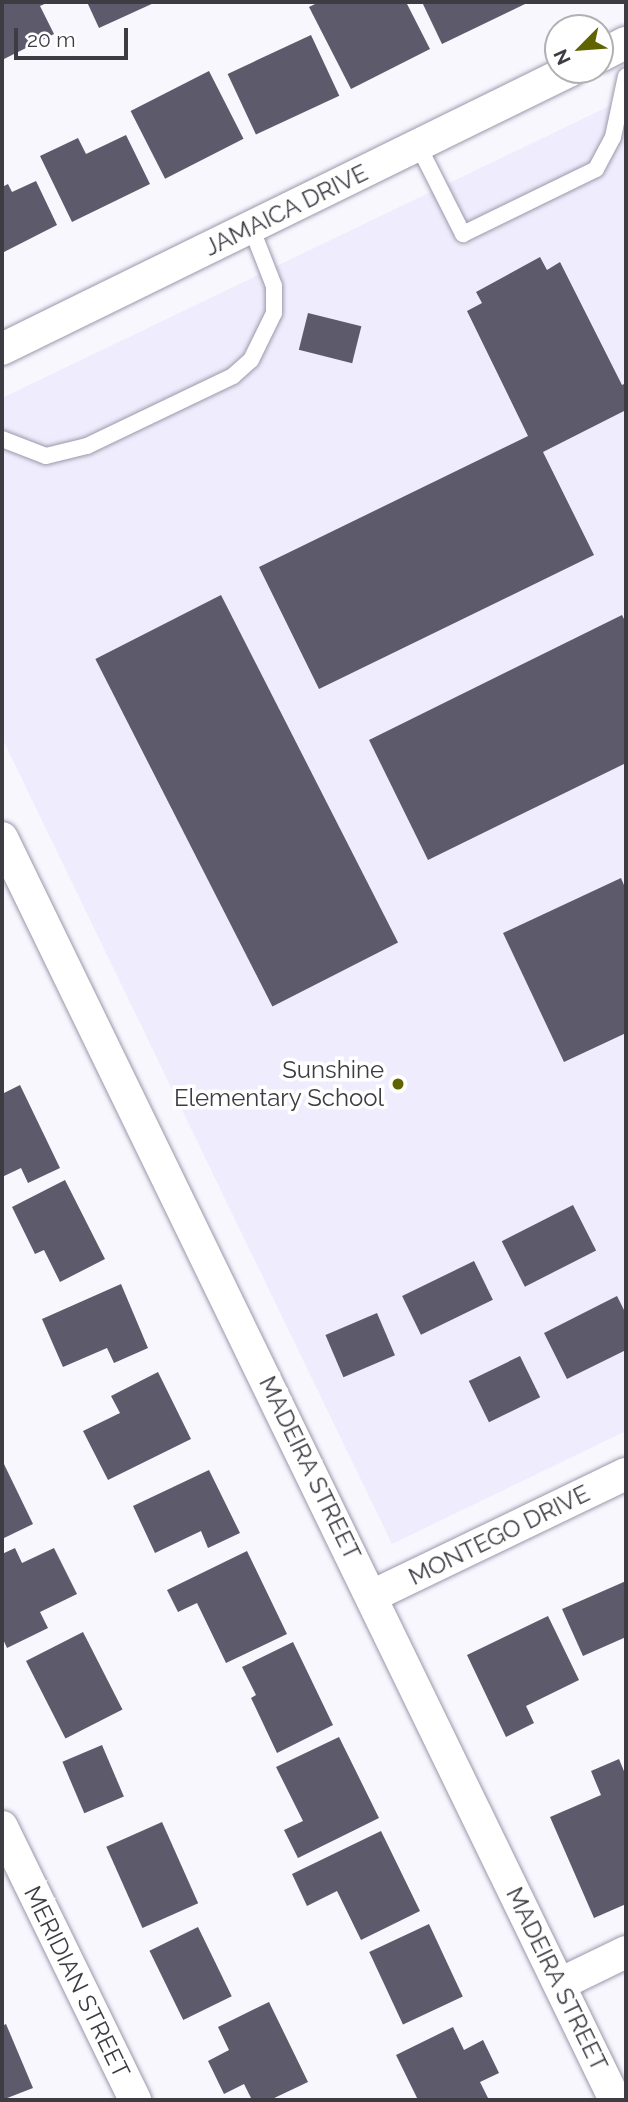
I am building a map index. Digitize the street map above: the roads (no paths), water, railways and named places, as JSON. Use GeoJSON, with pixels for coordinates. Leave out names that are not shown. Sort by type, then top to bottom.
{"type":"FeatureCollection","features":[{"type":"Feature","properties":{"kind":"street","name":"JAMAICA DRIVE"},"geometry":{"type":"LineString","coordinates":[[2,349],[544,83]]}},
{"type":"Feature","properties":{"kind":"street","name":"MADEIRA STREET"},"geometry":{"type":"LineString","coordinates":[[2,838],[615,2100]]}},
{"type":"Feature","properties":{"kind":"street","name":"MONTEGO DRIVE"},"geometry":{"type":"LineString","coordinates":[[372,1596],[626,1474]]}},
{"type":"Feature","properties":{"kind":"street","name":"MERIDIAN STREET"},"geometry":{"type":"LineString","coordinates":[[2,1827],[135,2100]]}},
{"type":"Feature","properties":{"kind":"street"},"geometry":{"type":"LineString","coordinates":[[560,1984],[626,1952]]}},
{"type":"Feature","properties":{"kind":"lane"},"geometry":{"type":"LineString","coordinates":[[418,145],[463,234],[596,169],[613,137],[626,76]]}},
{"type":"Feature","properties":{"kind":"lane"},"geometry":{"type":"LineString","coordinates":[[2,439],[46,456],[87,446],[233,376],[251,360],[274,313],[274,286],[251,227]]}},
{"type":"Feature","properties":{"kind":"place","name":"Sunshine Elementary School"},"geometry":{"type":"Point","coordinates":[398,1084]}}]}
